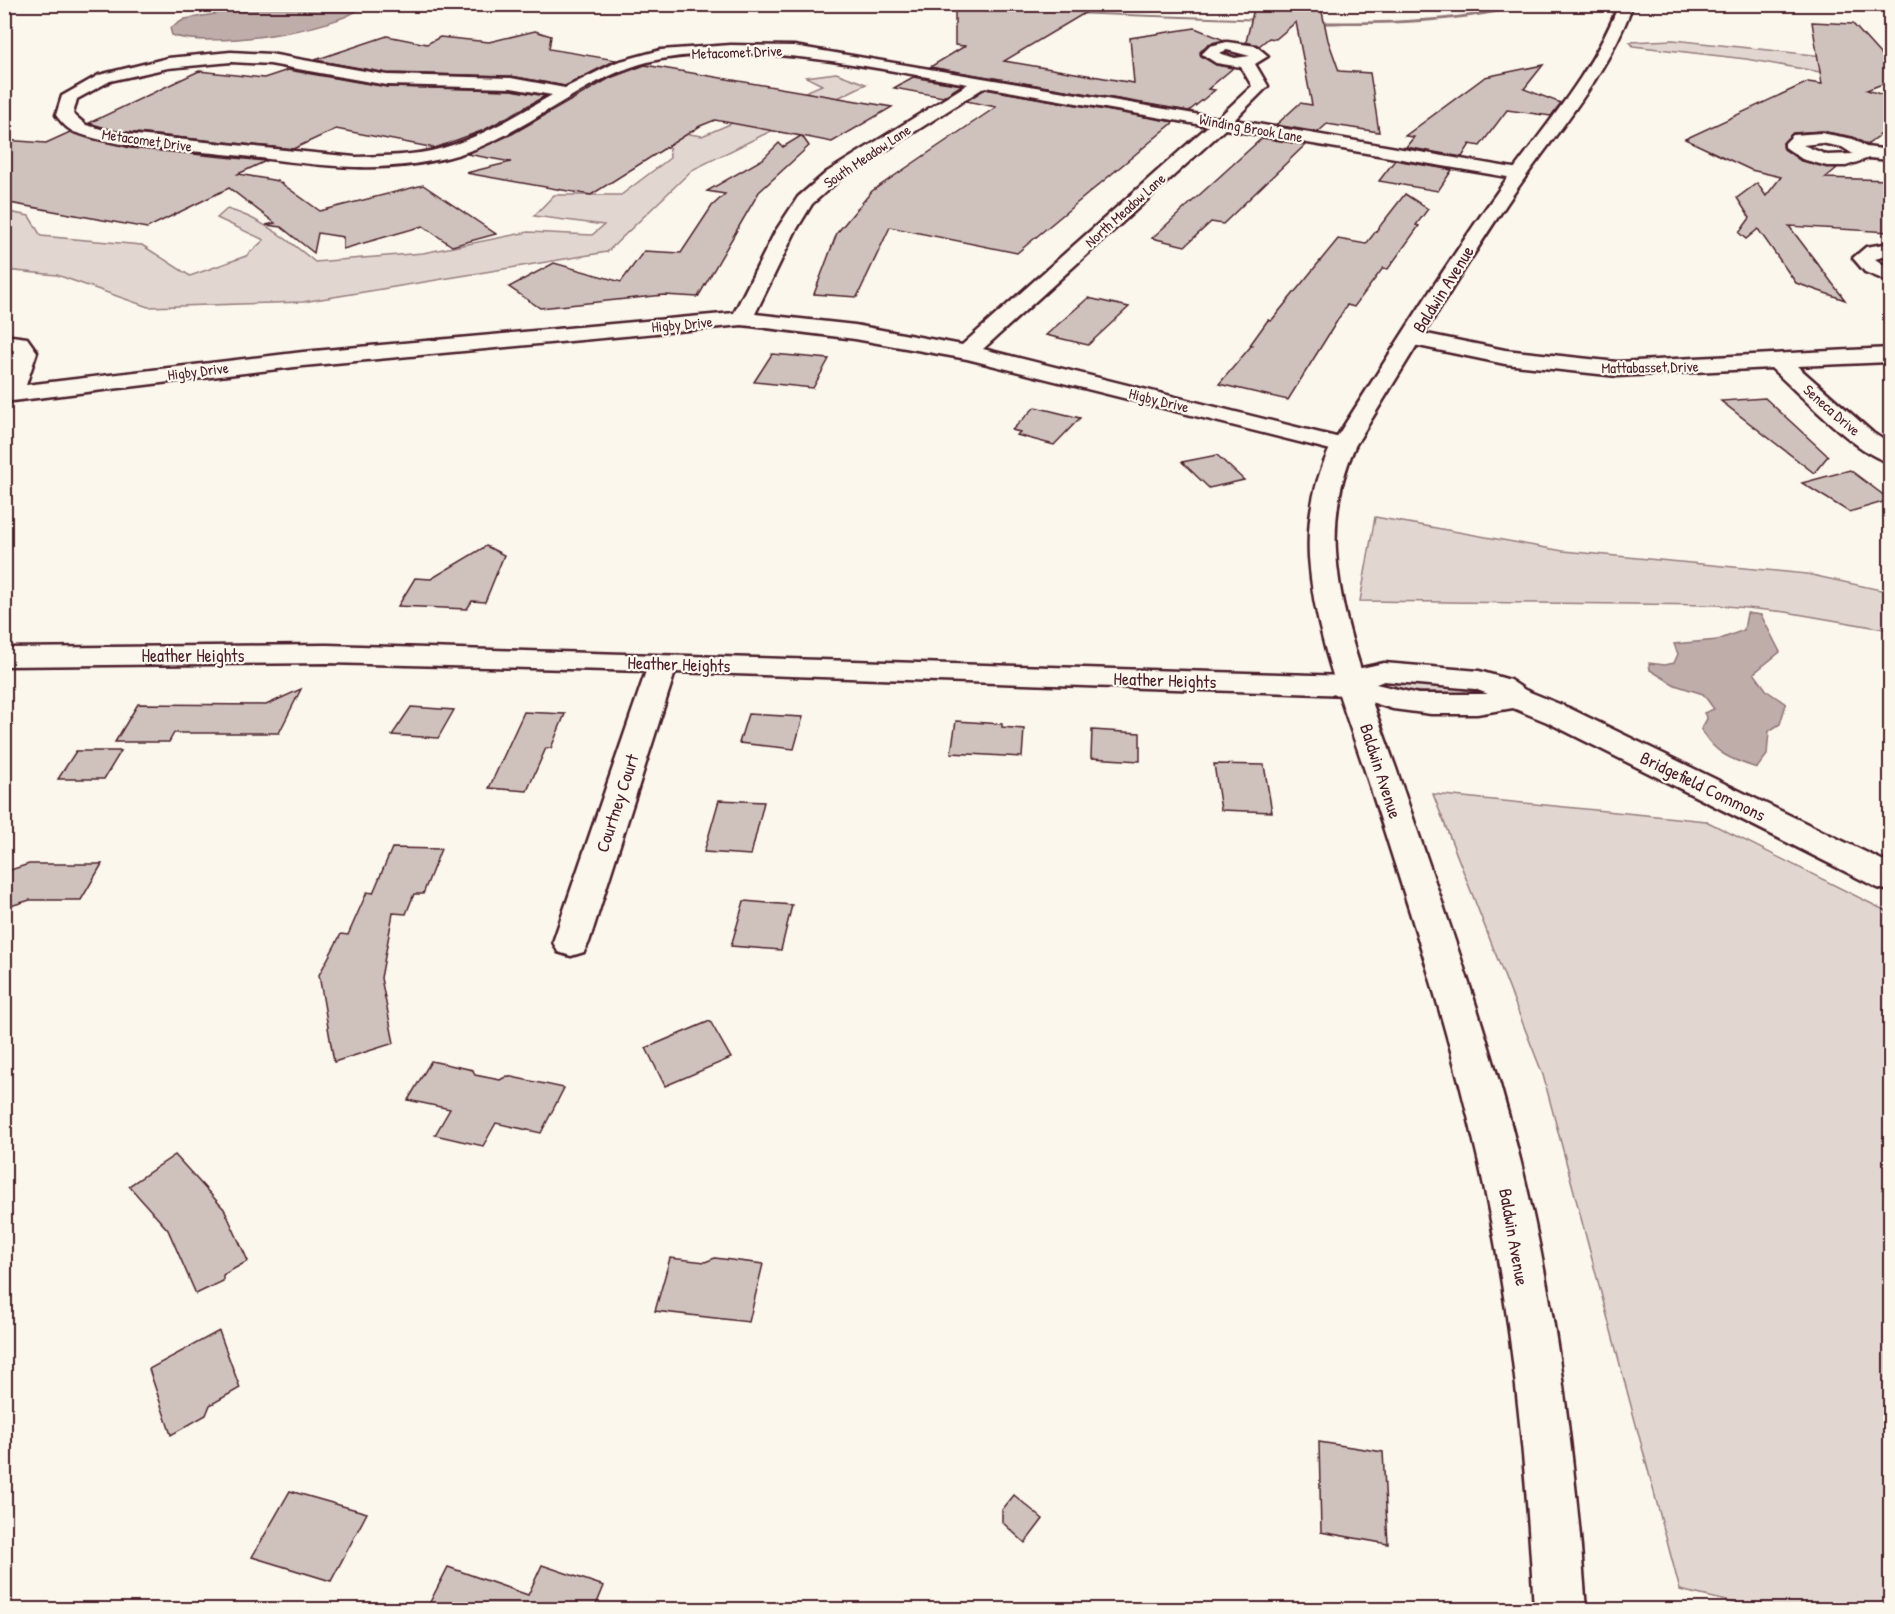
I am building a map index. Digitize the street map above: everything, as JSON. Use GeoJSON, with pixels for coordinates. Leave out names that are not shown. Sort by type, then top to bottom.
{"type":"FeatureCollection","features":[{"type":"Feature","properties":{"kind":"street","name":"Baldwin Avenue"},"geometry":{"type":"LineString","coordinates":[[1560,1610],[1552,1492],[1538,1373],[1501,1166],[1470,1052],[1353,686],[1332,606],[1323,547],[1326,496],[1332,470],[1342,446],[1467,248],[1584,84],[1619,24],[1626,4]]}},
{"type":"Feature","properties":{"kind":"street","name":"Metacomet Drive"},"geometry":{"type":"LineString","coordinates":[[568,93],[511,83],[387,80],[270,59],[231,57],[174,61],[105,78],[70,96],[64,115],[80,129],[116,138],[355,162],[393,161],[462,147],[497,132],[623,65],[705,51],[750,48],[794,50],[983,82]]}},
{"type":"Feature","properties":{"kind":"street","name":"North Meadow Lane"},"geometry":{"type":"LineString","coordinates":[[967,352],[1223,123],[1260,86],[1246,62]]}},
{"type":"Feature","properties":{"kind":"street","name":"Winding Brook Lane"},"geometry":{"type":"LineString","coordinates":[[983,82],[1519,174]]}},
{"type":"Feature","properties":{"kind":"street","name":"South Meadow Lane"},"geometry":{"type":"LineString","coordinates":[[742,319],[785,232],[805,201],[832,176],[983,82]]}},
{"type":"Feature","properties":{"kind":"street"},"geometry":{"type":"LineString","coordinates":[[1862,152],[1890,155]]}},
{"type":"Feature","properties":{"kind":"street"},"geometry":{"type":"LineString","coordinates":[[1890,249],[1873,251],[1863,258],[1872,268],[1890,276]]}},
{"type":"Feature","properties":{"kind":"street","name":"Higby Drive"},"geometry":{"type":"LineString","coordinates":[[4,342],[19,343],[26,352],[8,395],[303,359],[742,319],[855,332],[967,352],[1342,446]]}},
{"type":"Feature","properties":{"kind":"street","name":"Mattabasset Drive"},"geometry":{"type":"LineString","coordinates":[[1412,338],[1505,357],[1617,369],[1664,369],[1890,355]]}},
{"type":"Feature","properties":{"kind":"street","name":"Seneca Drive"},"geometry":{"type":"LineString","coordinates":[[1777,361],[1864,438],[1890,455]]}},
{"type":"Feature","properties":{"kind":"street","name":"Heather Heights"},"geometry":{"type":"LineString","coordinates":[[4,657],[327,654],[1353,686]]}},
{"type":"Feature","properties":{"kind":"street","name":"Courtney Court"},"geometry":{"type":"LineString","coordinates":[[571,942],[663,664]]}},
{"type":"Feature","properties":{"kind":"street","name":"Bridgefield Commons"},"geometry":{"type":"LineString","coordinates":[[1353,686],[1377,696],[1407,702],[1489,704],[1514,697],[1558,715],[1890,879]]}},
{"type":"Feature","properties":{"kind":"shaded area"},"geometry":{"type":"Polygon","coordinates":[[[208,4],[365,5],[328,23],[272,35],[213,40],[189,39],[172,35],[170,28],[185,19],[215,14],[209,9],[208,4]]]}},
{"type":"Feature","properties":{"kind":"shaded area"},"geometry":{"type":"Polygon","coordinates":[[[1673,40],[1890,63],[1890,77],[1849,77],[1746,59],[1633,46],[1630,42],[1673,40]]]}},
{"type":"Feature","properties":{"kind":"shaded area"},"geometry":{"type":"Polygon","coordinates":[[[836,73],[866,84],[692,170],[607,252],[303,302],[148,307],[57,275],[5,270],[4,211],[29,216],[41,236],[142,245],[190,276],[246,256],[264,240],[217,218],[227,209],[263,224],[315,262],[423,253],[528,232],[592,235],[604,225],[534,216],[554,195],[621,195],[670,158],[669,140],[560,114],[702,136],[822,85],[806,77],[836,73]]]}},
{"type":"Feature","properties":{"kind":"shaded area"},"geometry":{"type":"Polygon","coordinates":[[[1375,517],[1563,551],[1807,574],[1890,592],[1890,630],[1786,612],[1717,605],[1360,601],[1375,517]]]}},
{"type":"Feature","properties":{"kind":"shaded area"},"geometry":{"type":"Polygon","coordinates":[[[1747,613],[1761,615],[1780,652],[1754,673],[1767,691],[1786,704],[1780,724],[1769,731],[1767,755],[1757,768],[1739,762],[1717,750],[1711,744],[1701,729],[1707,719],[1704,713],[1714,709],[1703,694],[1675,685],[1650,670],[1649,663],[1665,665],[1674,663],[1678,654],[1674,644],[1718,640],[1744,630],[1747,613]]]}},
{"type":"Feature","properties":{"kind":"shaded area"},"geometry":{"type":"Polygon","coordinates":[[[1400,682],[1445,685],[1482,694],[1403,691],[1394,686],[1400,682]]]}},
{"type":"Feature","properties":{"kind":"shaded area"},"geometry":{"type":"Polygon","coordinates":[[[1433,794],[1706,821],[1890,913],[1890,1609],[1761,1609],[1680,1590],[1543,1075],[1433,794]]]}},
{"type":"Feature","properties":{"kind":"building"},"geometry":{"type":"Polygon","coordinates":[[[955,4],[1100,4],[1004,61],[1134,83],[1130,38],[1195,28],[1224,40],[1208,44],[1200,52],[1201,56],[1216,65],[1233,68],[1208,89],[1215,90],[1189,111],[930,67],[965,46],[955,45],[955,4]]]}},
{"type":"Feature","properties":{"kind":"building"},"geometry":{"type":"Polygon","coordinates":[[[1255,4],[1321,7],[1328,40],[1339,71],[1370,73],[1379,132],[1327,124],[1318,132],[1276,125],[1300,103],[1312,105],[1296,22],[1276,39],[1269,38],[1259,46],[1246,42],[1255,4]]]}},
{"type":"Feature","properties":{"kind":"building"},"geometry":{"type":"Polygon","coordinates":[[[1812,22],[1853,24],[1890,65],[1890,81],[1867,90],[1890,97],[1890,127],[1867,145],[1853,137],[1821,131],[1793,133],[1783,143],[1784,149],[1801,161],[1837,168],[1825,178],[1890,180],[1890,232],[1789,226],[1845,300],[1796,283],[1758,229],[1746,239],[1739,233],[1750,218],[1737,198],[1757,183],[1766,196],[1781,177],[1751,170],[1685,139],[1808,82],[1822,84],[1812,22]]]}},
{"type":"Feature","properties":{"kind":"building"},"geometry":{"type":"Polygon","coordinates":[[[535,31],[551,36],[549,49],[616,60],[565,86],[511,76],[387,73],[315,60],[387,36],[427,44],[440,37],[489,42],[535,31]]]}},
{"type":"Feature","properties":{"kind":"building"},"geometry":{"type":"Polygon","coordinates":[[[645,65],[892,107],[832,142],[802,136],[809,146],[759,192],[698,297],[664,295],[540,308],[509,287],[554,263],[621,282],[644,251],[681,253],[712,206],[725,194],[707,191],[763,159],[779,143],[783,147],[801,136],[715,120],[700,126],[591,195],[466,173],[511,162],[467,154],[512,134],[610,78],[645,65]]]}},
{"type":"Feature","properties":{"kind":"building"},"geometry":{"type":"Polygon","coordinates":[[[1543,65],[1524,89],[1561,103],[1551,116],[1507,110],[1480,146],[1470,144],[1462,157],[1406,147],[1414,137],[1405,136],[1485,77],[1543,65]]]}},
{"type":"Feature","properties":{"kind":"building"},"geometry":{"type":"Polygon","coordinates":[[[288,70],[387,87],[511,90],[545,96],[484,130],[435,148],[336,129],[293,149],[116,131],[89,123],[199,71],[264,78],[288,70]]]}},
{"type":"Feature","properties":{"kind":"building"},"geometry":{"type":"Polygon","coordinates":[[[913,77],[962,85],[943,97],[894,88],[913,77]]]}},
{"type":"Feature","properties":{"kind":"building"},"geometry":{"type":"Polygon","coordinates":[[[985,89],[1174,122],[1017,253],[890,227],[857,297],[814,294],[837,233],[872,191],[996,107],[966,101],[985,89]]]}},
{"type":"Feature","properties":{"kind":"building"},"geometry":{"type":"Polygon","coordinates":[[[70,132],[130,148],[266,161],[238,174],[278,181],[320,211],[423,185],[496,234],[452,246],[423,226],[343,249],[343,237],[318,233],[314,253],[281,227],[266,225],[275,223],[229,188],[147,228],[4,202],[4,140],[46,143],[70,132]]]}},
{"type":"Feature","properties":{"kind":"building"},"geometry":{"type":"Polygon","coordinates":[[[1262,138],[1305,145],[1223,224],[1211,222],[1185,246],[1152,238],[1262,138]]]}},
{"type":"Feature","properties":{"kind":"building"},"geometry":{"type":"Polygon","coordinates":[[[1395,160],[1452,170],[1438,191],[1379,181],[1395,160]]]}},
{"type":"Feature","properties":{"kind":"building"},"geometry":{"type":"Polygon","coordinates":[[[1405,194],[1428,209],[1416,225],[1419,226],[1388,269],[1383,268],[1354,307],[1347,305],[1288,400],[1219,384],[1252,345],[1250,345],[1268,320],[1271,321],[1338,239],[1366,244],[1405,194]]]}},
{"type":"Feature","properties":{"kind":"building"},"geometry":{"type":"Polygon","coordinates":[[[1088,298],[1129,307],[1088,345],[1046,335],[1088,298]]]}},
{"type":"Feature","properties":{"kind":"building"},"geometry":{"type":"Polygon","coordinates":[[[772,354],[829,359],[813,388],[754,382],[772,354]]]}},
{"type":"Feature","properties":{"kind":"building"},"geometry":{"type":"Polygon","coordinates":[[[1765,398],[1828,456],[1814,473],[1721,401],[1765,398]]]}},
{"type":"Feature","properties":{"kind":"building"},"geometry":{"type":"Polygon","coordinates":[[[1035,407],[1080,418],[1054,445],[1017,435],[1020,432],[1012,430],[1035,407]]]}},
{"type":"Feature","properties":{"kind":"building"},"geometry":{"type":"Polygon","coordinates":[[[1217,455],[1244,480],[1209,488],[1182,462],[1217,455]]]}},
{"type":"Feature","properties":{"kind":"building"},"geometry":{"type":"Polygon","coordinates":[[[1850,470],[1890,500],[1849,512],[1802,483],[1850,470]]]}},
{"type":"Feature","properties":{"kind":"building"},"geometry":{"type":"Polygon","coordinates":[[[486,546],[504,555],[485,602],[472,601],[467,609],[398,606],[415,578],[431,579],[486,546]]]}},
{"type":"Feature","properties":{"kind":"building"},"geometry":{"type":"Polygon","coordinates":[[[301,689],[279,733],[174,733],[169,742],[115,742],[138,704],[266,705],[301,689]]]}},
{"type":"Feature","properties":{"kind":"building"},"geometry":{"type":"Polygon","coordinates":[[[411,707],[454,710],[438,738],[392,735],[411,707]]]}},
{"type":"Feature","properties":{"kind":"building"},"geometry":{"type":"Polygon","coordinates":[[[524,712],[565,714],[551,748],[546,748],[527,791],[489,788],[524,712]]]}},
{"type":"Feature","properties":{"kind":"building"},"geometry":{"type":"Polygon","coordinates":[[[748,714],[803,717],[794,749],[739,743],[748,714]]]}},
{"type":"Feature","properties":{"kind":"building"},"geometry":{"type":"Polygon","coordinates":[[[956,721],[1002,724],[1002,727],[1024,729],[1022,757],[951,753],[956,721]]]}},
{"type":"Feature","properties":{"kind":"building"},"geometry":{"type":"Polygon","coordinates":[[[1092,730],[1140,733],[1140,761],[1091,758],[1092,730]]]}},
{"type":"Feature","properties":{"kind":"building"},"geometry":{"type":"Polygon","coordinates":[[[76,751],[121,751],[104,779],[58,779],[76,751]]]}},
{"type":"Feature","properties":{"kind":"building"},"geometry":{"type":"Polygon","coordinates":[[[1214,764],[1264,765],[1272,812],[1221,810],[1214,764]]]}},
{"type":"Feature","properties":{"kind":"building"},"geometry":{"type":"Polygon","coordinates":[[[719,800],[764,802],[751,855],[704,852],[719,800]]]}},
{"type":"Feature","properties":{"kind":"building"},"geometry":{"type":"Polygon","coordinates":[[[392,848],[441,849],[423,894],[414,894],[406,914],[393,913],[381,978],[394,1043],[334,1062],[319,975],[341,934],[348,935],[367,892],[373,893],[392,848]]]}},
{"type":"Feature","properties":{"kind":"building"},"geometry":{"type":"Polygon","coordinates":[[[29,864],[102,864],[81,900],[30,900],[4,908],[4,872],[29,864]]]}},
{"type":"Feature","properties":{"kind":"building"},"geometry":{"type":"Polygon","coordinates":[[[744,901],[792,905],[781,950],[731,946],[744,901]]]}},
{"type":"Feature","properties":{"kind":"building"},"geometry":{"type":"Polygon","coordinates":[[[710,1021],[731,1058],[665,1086],[646,1048],[710,1021]]]}},
{"type":"Feature","properties":{"kind":"building"},"geometry":{"type":"Polygon","coordinates":[[[431,1061],[473,1070],[475,1075],[500,1080],[507,1076],[564,1088],[541,1133],[496,1123],[483,1146],[435,1135],[450,1109],[408,1100],[431,1061]]]}},
{"type":"Feature","properties":{"kind":"building"},"geometry":{"type":"Polygon","coordinates":[[[175,1155],[224,1209],[248,1261],[223,1275],[223,1281],[196,1294],[168,1230],[129,1186],[175,1155]]]}},
{"type":"Feature","properties":{"kind":"building"},"geometry":{"type":"Polygon","coordinates":[[[670,1258],[705,1262],[715,1258],[763,1264],[749,1322],[655,1311],[670,1258]]]}},
{"type":"Feature","properties":{"kind":"building"},"geometry":{"type":"Polygon","coordinates":[[[219,1331],[240,1388],[210,1405],[206,1415],[171,1435],[149,1369],[219,1331]]]}},
{"type":"Feature","properties":{"kind":"building"},"geometry":{"type":"Polygon","coordinates":[[[1319,1442],[1383,1452],[1388,1544],[1321,1532],[1319,1442]]]}},
{"type":"Feature","properties":{"kind":"building"},"geometry":{"type":"Polygon","coordinates":[[[290,1491],[367,1513],[331,1581],[252,1557],[290,1491]]]}},
{"type":"Feature","properties":{"kind":"building"},"geometry":{"type":"Polygon","coordinates":[[[1014,1495],[1043,1519],[1025,1543],[1002,1522],[1002,1510],[1014,1495]]]}},
{"type":"Feature","properties":{"kind":"building"},"geometry":{"type":"Polygon","coordinates":[[[542,1565],[604,1586],[594,1610],[426,1610],[448,1567],[528,1595],[542,1565]]]}},
{"type":"Feature","properties":{"kind":"waterway"},"geometry":{"type":"LineString","coordinates":[[747,4],[969,11]]}},
{"type":"Feature","properties":{"kind":"waterway"},"geometry":{"type":"LineString","coordinates":[[1311,22],[1417,22],[1471,16],[1523,6]]}},
{"type":"Feature","properties":{"kind":"waterway"},"geometry":{"type":"LineString","coordinates":[[1071,13],[1266,20]]}}]}
